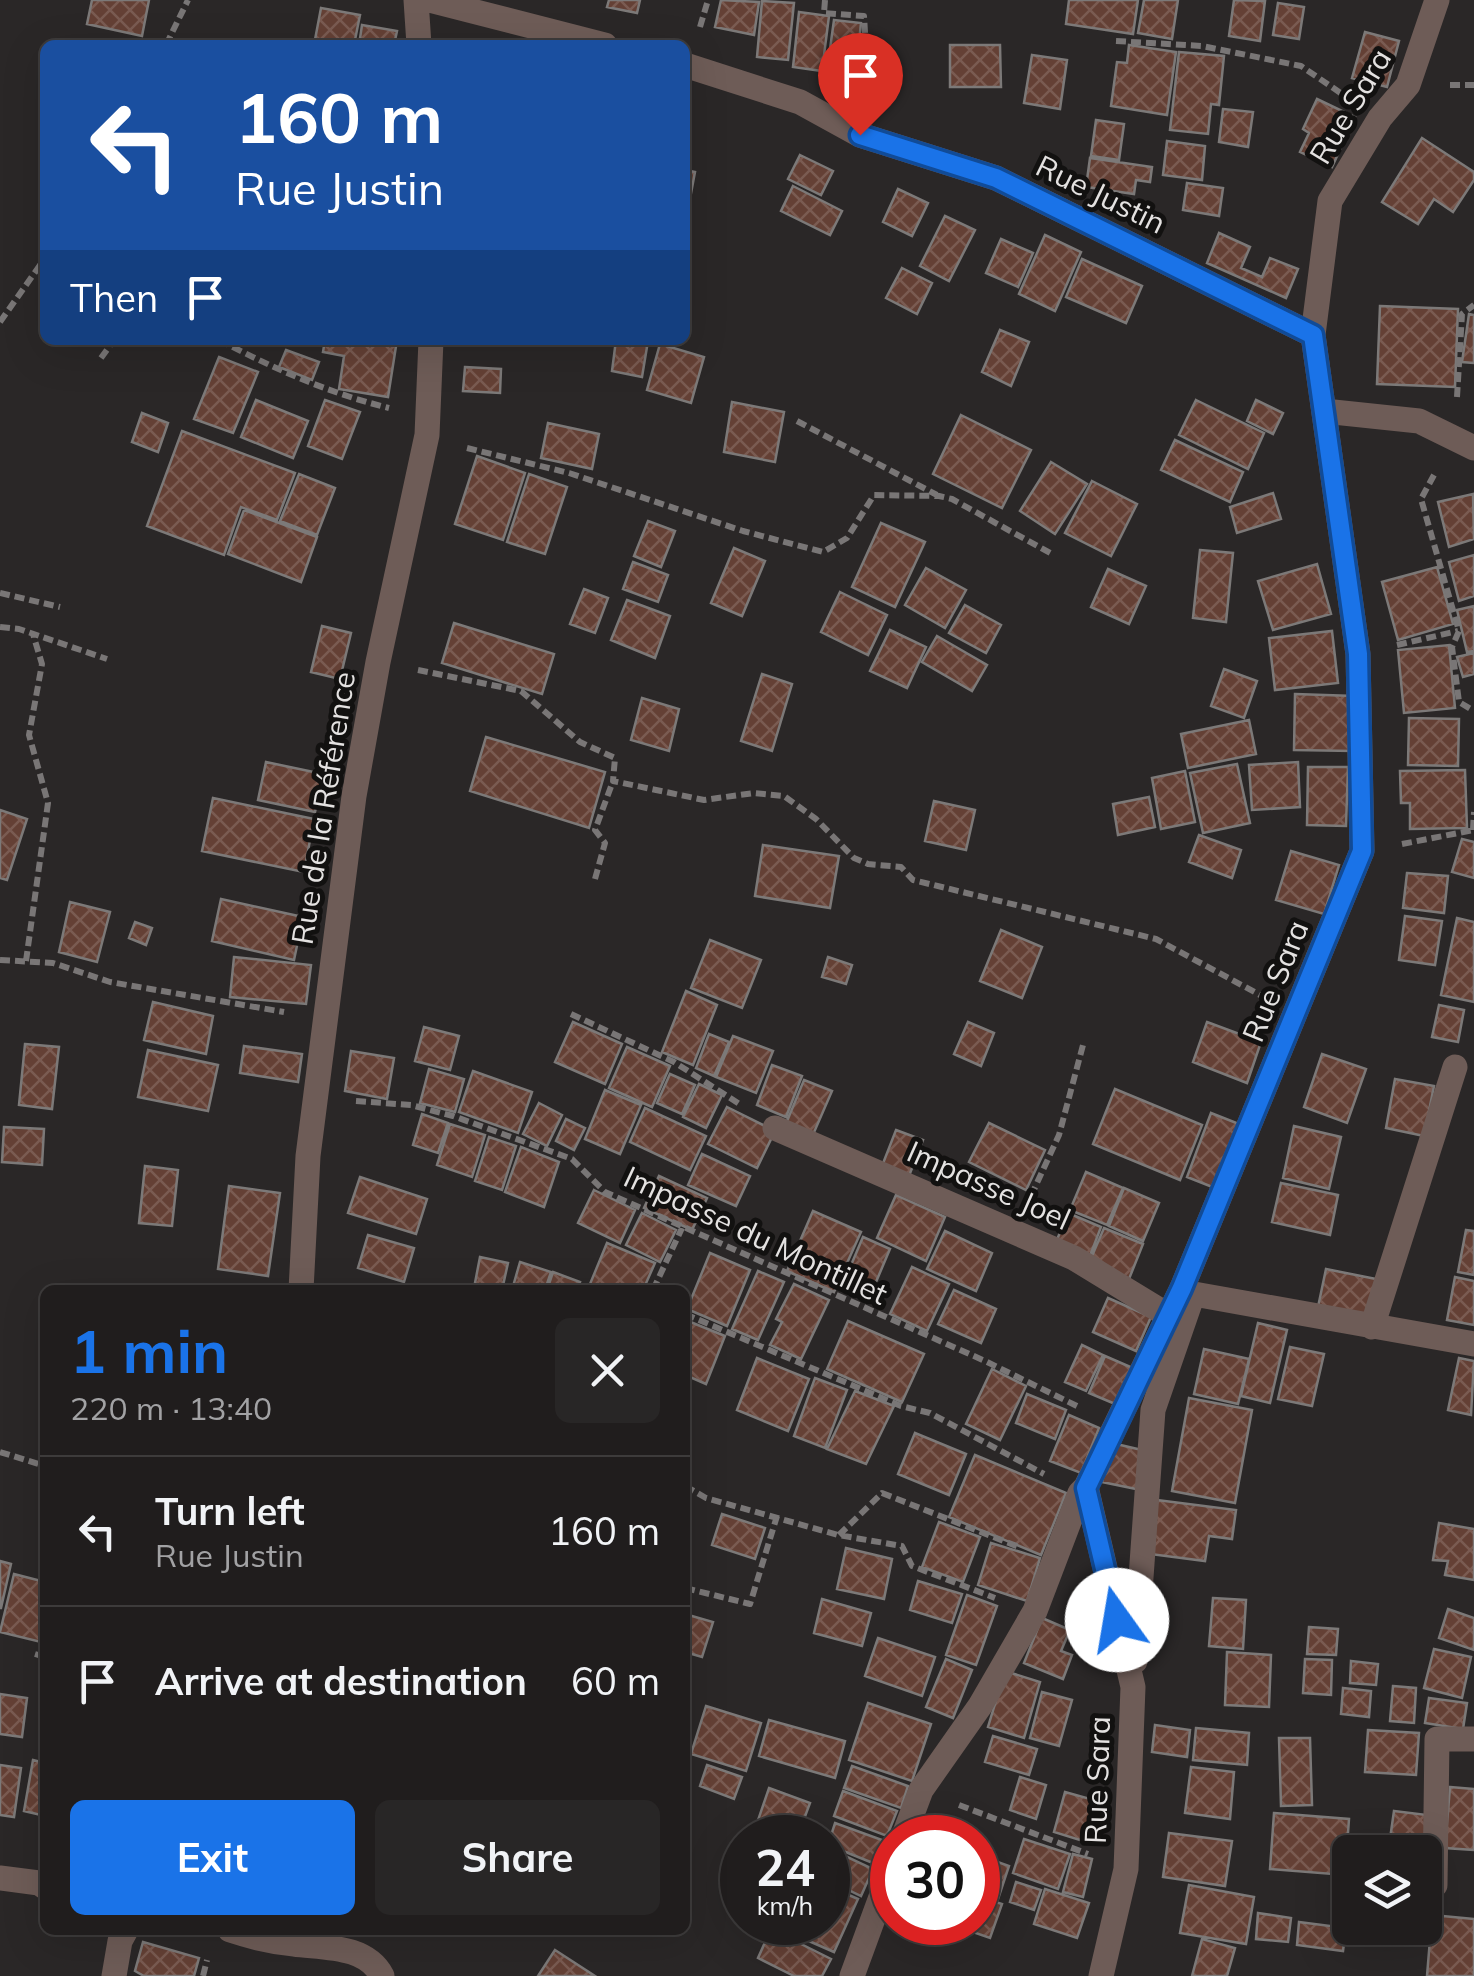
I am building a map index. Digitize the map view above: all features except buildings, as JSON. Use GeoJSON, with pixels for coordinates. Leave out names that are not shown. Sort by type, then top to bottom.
{"type":"FeatureCollection","features":[{"type":"Feature","properties":{"kind":"street"},"geometry":{"type":"LineString","coordinates":[[416,0],[419,40]]}},
{"type":"Feature","properties":{"kind":"street"},"geometry":{"type":"LineString","coordinates":[[429,0],[586,40]]}},
{"type":"Feature","properties":{"kind":"street","name":"Rue Sara"},"geometry":{"type":"LineString","coordinates":[[1101,1976],[1126,1869],[1133,1687],[1083,1490],[1169,1316],[1188,1291],[1362,851],[1358,654],[1313,335],[1330,201],[1380,118],[1408,85],[1437,0]]}},
{"type":"Feature","properties":{"kind":"street","name":"Rue Justin"},"geometry":{"type":"LineString","coordinates":[[690,67],[800,102],[860,135],[996,178],[1313,335]]}},
{"type":"Feature","properties":{"kind":"street","name":"Rue de la Référence"},"geometry":{"type":"LineString","coordinates":[[301,1285],[308,1156],[354,796],[427,426],[431,345]]}},
{"type":"Feature","properties":{"kind":"street"},"geometry":{"type":"LineString","coordinates":[[1324,411],[1419,420],[1464,443]]}},
{"type":"Feature","properties":{"kind":"street"},"geometry":{"type":"LineString","coordinates":[[1372,1327],[1454,1067]]}},
{"type":"Feature","properties":{"kind":"street","name":"Impasse Joel"},"geometry":{"type":"LineString","coordinates":[[775,1128],[1074,1258],[1169,1316]]}},
{"type":"Feature","properties":{"kind":"street"},"geometry":{"type":"LineString","coordinates":[[1133,1687],[1152,1410],[1188,1291],[1474,1344]]}},
{"type":"Feature","properties":{"kind":"street"},"geometry":{"type":"LineString","coordinates":[[912,1815],[921,1790],[980,1706],[1035,1611],[1083,1490]]}},
{"type":"Feature","properties":{"kind":"street"},"geometry":{"type":"LineString","coordinates":[[1435,1835],[1437,1739],[1474,1739]]}},
{"type":"Feature","properties":{"kind":"street"},"geometry":{"type":"LineString","coordinates":[[0,1878],[40,1884]]}},
{"type":"Feature","properties":{"kind":"street"},"geometry":{"type":"LineString","coordinates":[[852,1976],[870,1927]]}},
{"type":"Feature","properties":{"kind":"street"},"geometry":{"type":"LineString","coordinates":[[114,1976],[123,1935]]}},
{"type":"Feature","properties":{"kind":"street"},"geometry":{"type":"LineString","coordinates":[[252,1935],[340,1948],[376,1965],[382,1976]]}},
{"type":"Feature","properties":{"kind":"path"},"geometry":{"type":"LineString","coordinates":[[168,40],[188,0]]}},
{"type":"Feature","properties":{"kind":"path"},"geometry":{"type":"LineString","coordinates":[[825,0],[824,12],[864,16],[867,64],[860,135]]}},
{"type":"Feature","properties":{"kind":"path"},"geometry":{"type":"LineString","coordinates":[[1116,41],[1202,46],[1301,66],[1380,118]]}},
{"type":"Feature","properties":{"kind":"path"},"geometry":{"type":"LineString","coordinates":[[0,322],[40,265]]}},
{"type":"Feature","properties":{"kind":"path"},"geometry":{"type":"LineString","coordinates":[[1474,305],[1462,314],[1464,443],[1421,500],[1459,631],[1452,647],[1459,702],[1474,711]]}},
{"type":"Feature","properties":{"kind":"path"},"geometry":{"type":"LineString","coordinates":[[101,358],[110,345]]}},
{"type":"Feature","properties":{"kind":"path"},"geometry":{"type":"LineString","coordinates":[[228,345],[276,370],[427,426],[743,531],[823,552],[846,538],[874,495],[939,496]]}},
{"type":"Feature","properties":{"kind":"path"},"geometry":{"type":"LineString","coordinates":[[797,421],[1052,554]]}},
{"type":"Feature","properties":{"kind":"path"},"geometry":{"type":"LineString","coordinates":[[0,593],[60,607]]}},
{"type":"Feature","properties":{"kind":"path"},"geometry":{"type":"LineString","coordinates":[[0,626],[107,659]]}},
{"type":"Feature","properties":{"kind":"path"},"geometry":{"type":"LineString","coordinates":[[1358,654],[1459,631]]}},
{"type":"Feature","properties":{"kind":"path"},"geometry":{"type":"LineString","coordinates":[[26,962],[48,803],[29,735],[42,664],[33,634]]}},
{"type":"Feature","properties":{"kind":"path"},"geometry":{"type":"LineString","coordinates":[[378,662],[521,692],[580,742],[615,758],[614,781],[595,830],[605,843],[596,879]]}},
{"type":"Feature","properties":{"kind":"path"},"geometry":{"type":"LineString","coordinates":[[614,781],[704,800],[754,793],[784,796],[816,819],[854,858],[868,864],[901,867],[913,880],[1156,939],[1297,1015]]}},
{"type":"Feature","properties":{"kind":"path"},"geometry":{"type":"LineString","coordinates":[[1362,851],[1473,831],[1474,812]]}},
{"type":"Feature","properties":{"kind":"path"},"geometry":{"type":"LineString","coordinates":[[0,960],[54,963],[110,982],[325,1019]]}},
{"type":"Feature","properties":{"kind":"path"},"geometry":{"type":"LineString","coordinates":[[571,1014],[674,1062],[775,1128]]}},
{"type":"Feature","properties":{"kind":"path"},"geometry":{"type":"LineString","coordinates":[[1014,1234],[1059,1135],[1083,1046]]}},
{"type":"Feature","properties":{"kind":"path","name":"Impasse du Montillet"},"geometry":{"type":"LineString","coordinates":[[316,1097],[411,1105],[572,1159],[605,1192],[985,1361],[1116,1425]]}},
{"type":"Feature","properties":{"kind":"path"},"geometry":{"type":"LineString","coordinates":[[655,1285],[682,1228]]}},
{"type":"Feature","properties":{"kind":"path"},"geometry":{"type":"LineString","coordinates":[[690,1316],[901,1406],[930,1413],[1083,1490]]}},
{"type":"Feature","properties":{"kind":"path"},"geometry":{"type":"LineString","coordinates":[[0,1452],[40,1464]]}},
{"type":"Feature","properties":{"kind":"path"},"geometry":{"type":"LineString","coordinates":[[690,1489],[706,1498],[838,1535],[902,1546],[912,1566],[962,1588],[1035,1611]]}},
{"type":"Feature","properties":{"kind":"path"},"geometry":{"type":"LineString","coordinates":[[838,1535],[882,1493],[1053,1560]]}},
{"type":"Feature","properties":{"kind":"path"},"geometry":{"type":"LineString","coordinates":[[690,1589],[750,1604],[777,1516]]}},
{"type":"Feature","properties":{"kind":"path"},"geometry":{"type":"LineString","coordinates":[[35,1654],[40,1656]]}},
{"type":"Feature","properties":{"kind":"path"},"geometry":{"type":"LineString","coordinates":[[921,1790],[1126,1869]]}},
{"type":"Feature","properties":{"kind":"route"},"geometry":{"type":"LineString","coordinates":[[860,135],[996,178],[1313,335],[1358,654],[1362,851],[1182,1288],[1086,1488],[1117,1620]]}}]}
